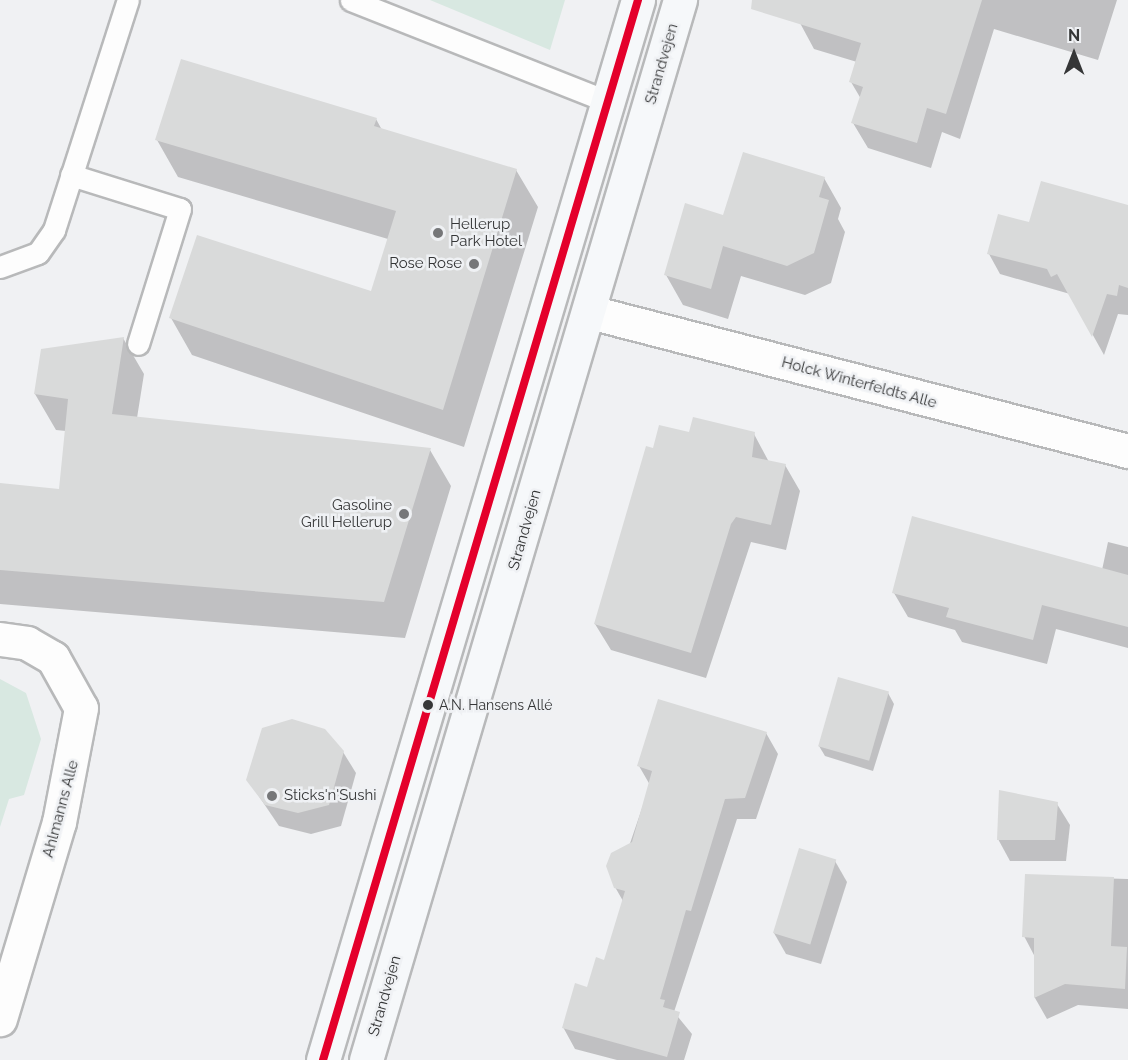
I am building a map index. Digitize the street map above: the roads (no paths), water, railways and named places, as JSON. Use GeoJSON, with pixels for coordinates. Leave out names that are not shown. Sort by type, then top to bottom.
{"type":"FeatureCollection","features":[{"type":"Feature","properties":{"kind":"main road"},"geometry":{"type":"LineString","coordinates":[[323,1060],[638,0]]}},
{"type":"Feature","properties":{"kind":"main road","name":"Strandvejen"},"geometry":{"type":"LineString","coordinates":[[366,1060],[590,312],[680,0]]}},
{"type":"Feature","properties":{"kind":"street","name":"Holck Winterfeldts Alle"},"geometry":{"type":"LineString","coordinates":[[590,312],[1128,452]]}},
{"type":"Feature","properties":{"kind":"street","name":"Ahlmanns Alle"},"geometry":{"type":"LineString","coordinates":[[0,639],[27,643],[53,658],[81,708],[59,822],[0,1019]]}},
{"type":"Feature","properties":{"kind":"lane"},"geometry":{"type":"LineString","coordinates":[[0,267],[38,252],[54,230],[128,0]]}},
{"type":"Feature","properties":{"kind":"lane"},"geometry":{"type":"LineString","coordinates":[[351,0],[609,102]]}},
{"type":"Feature","properties":{"kind":"lane"},"geometry":{"type":"LineString","coordinates":[[71,175],[180,209],[138,344]]}},
{"type":"Feature","properties":{"kind":"place","name":"Hellerup Park Hotel"},"geometry":{"type":"Point","coordinates":[438,233]}},
{"type":"Feature","properties":{"kind":"place","name":"Rose Rose"},"geometry":{"type":"Point","coordinates":[474,264]}},
{"type":"Feature","properties":{"kind":"place","name":"Gasoline Grill Hellerup"},"geometry":{"type":"Point","coordinates":[404,514]}},
{"type":"Feature","properties":{"kind":"place","name":"A.N. Hansens Allé"},"geometry":{"type":"Point","coordinates":[428,705]}},
{"type":"Feature","properties":{"kind":"place","name":"Sticks'n'Sushi"},"geometry":{"type":"Point","coordinates":[272,796]}}]}
